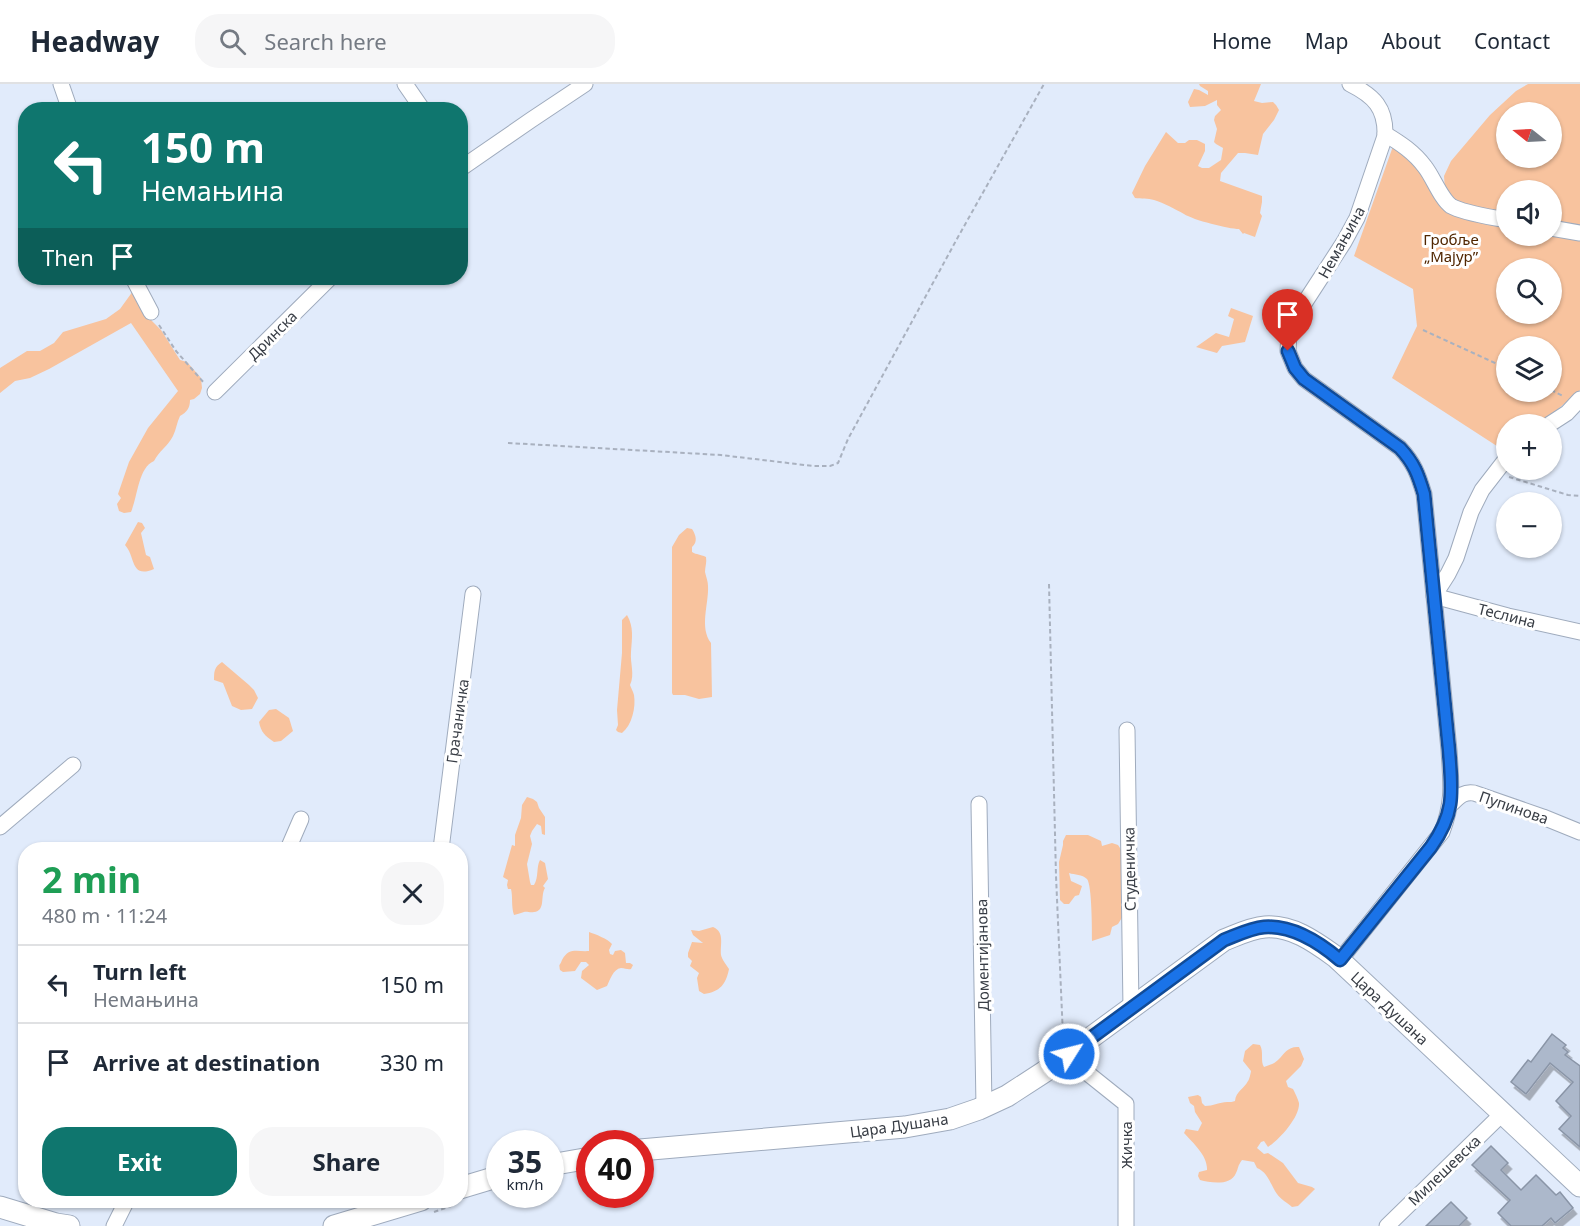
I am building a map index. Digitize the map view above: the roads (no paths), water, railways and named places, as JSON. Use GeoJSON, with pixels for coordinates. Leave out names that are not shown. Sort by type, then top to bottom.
{"type":"FeatureCollection","features":[{"type":"Feature","properties":{"kind":"street"},"geometry":{"type":"LineString","coordinates":[[61,84],[67,102]]}},
{"type":"Feature","properties":{"kind":"street"},"geometry":{"type":"LineString","coordinates":[[405,84],[417,102]]}},
{"type":"Feature","properties":{"kind":"street"},"geometry":{"type":"LineString","coordinates":[[468,162],[585,84]]}},
{"type":"Feature","properties":{"kind":"street"},"geometry":{"type":"LineString","coordinates":[[1350,84],[1368,94],[1377,104],[1383,113],[1385,134],[1404,146],[1425,167],[1449,205],[1496,218]]}},
{"type":"Feature","properties":{"kind":"street","name":"Немањина"},"geometry":{"type":"LineString","coordinates":[[1340,960],[1442,832],[1449,814],[1452,793],[1424,494],[1419,475],[1411,460],[1400,448],[1304,379],[1295,368],[1288,351],[1289,333],[1296,316],[1357,218],[1385,134]]}},
{"type":"Feature","properties":{"kind":"street"},"geometry":{"type":"LineString","coordinates":[[1562,230],[1580,233]]}},
{"type":"Feature","properties":{"kind":"street"},"geometry":{"type":"LineString","coordinates":[[137,285],[151,312]]}},
{"type":"Feature","properties":{"kind":"street","name":"Дринска"},"geometry":{"type":"LineString","coordinates":[[215,392],[323,285]]}},
{"type":"Feature","properties":{"kind":"street"},"geometry":{"type":"LineString","coordinates":[[1562,416],[1580,399]]}},
{"type":"Feature","properties":{"kind":"street"},"geometry":{"type":"LineString","coordinates":[[1434,596],[1456,558],[1471,512],[1482,490],[1496,471]]}},
{"type":"Feature","properties":{"kind":"street","name":"Грачаничка"},"geometry":{"type":"LineString","coordinates":[[442,842],[473,594]]}},
{"type":"Feature","properties":{"kind":"street","name":"Теслина"},"geometry":{"type":"LineString","coordinates":[[1434,596],[1580,632]]}},
{"type":"Feature","properties":{"kind":"street","name":"Студеничка"},"geometry":{"type":"LineString","coordinates":[[1127,730],[1131,1008]]}},
{"type":"Feature","properties":{"kind":"street"},"geometry":{"type":"LineString","coordinates":[[0,827],[73,765]]}},
{"type":"Feature","properties":{"kind":"street","name":"Пупинова"},"geometry":{"type":"LineString","coordinates":[[1450,805],[1467,792],[1474,793],[1580,832]]}},
{"type":"Feature","properties":{"kind":"street","name":"Доментијанова"},"geometry":{"type":"LineString","coordinates":[[979,804],[984,1107]]}},
{"type":"Feature","properties":{"kind":"street"},"geometry":{"type":"LineString","coordinates":[[291,842],[301,819]]}},
{"type":"Feature","properties":{"kind":"street","name":"Цара Душана"},"geometry":{"type":"LineString","coordinates":[[654,1149],[905,1127],[950,1119],[984,1107],[1007,1096],[1044,1072],[1224,940],[1265,927],[1294,931],[1319,944],[1340,960],[1580,1186]]}},
{"type":"Feature","properties":{"kind":"street","name":"Жичка"},"geometry":{"type":"LineString","coordinates":[[1067,1055],[1126,1104],[1126,1226]]}},
{"type":"Feature","properties":{"kind":"street","name":"Милешевска"},"geometry":{"type":"LineString","coordinates":[[1387,1226],[1502,1114]]}},
{"type":"Feature","properties":{"kind":"street"},"geometry":{"type":"LineString","coordinates":[[468,1192],[486,1183]]}},
{"type":"Feature","properties":{"kind":"street"},"geometry":{"type":"LineString","coordinates":[[0,1207],[69,1226]]}},
{"type":"Feature","properties":{"kind":"street"},"geometry":{"type":"LineString","coordinates":[[114,1226],[123,1208]]}},
{"type":"Feature","properties":{"kind":"street"},"geometry":{"type":"LineString","coordinates":[[334,1226],[379,1208]]}},
{"type":"Feature","properties":{"kind":"park label","name":"Гробље „Мајур”"},"geometry":{"type":"Point","coordinates":[1451,248]}}]}
